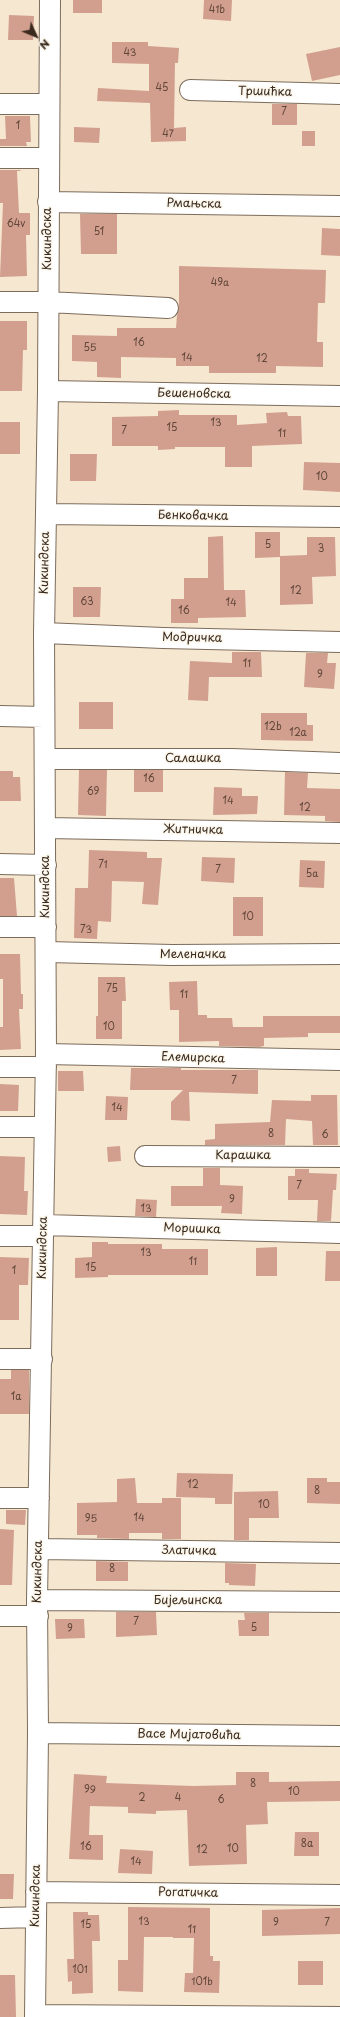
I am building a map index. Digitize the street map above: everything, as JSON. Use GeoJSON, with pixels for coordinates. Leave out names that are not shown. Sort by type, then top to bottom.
{"type":"FeatureCollection","features":[{"type":"Feature","properties":{"kind":"street","name":"Кикиндска"},"geometry":{"type":"LineString","coordinates":[[35,2016],[38,1733],[37,1608],[44,1230],[47,952],[44,633],[48,391],[50,0]]}},
{"type":"Feature","properties":{"kind":"street","name":"Тршићка"},"geometry":{"type":"LineString","coordinates":[[190,90],[340,94]]}},
{"type":"Feature","properties":{"kind":"street"},"geometry":{"type":"LineString","coordinates":[[0,104],[49,104]]}},
{"type":"Feature","properties":{"kind":"street"},"geometry":{"type":"LineString","coordinates":[[0,158],[48,158]]}},
{"type":"Feature","properties":{"kind":"street","name":"Рмањска"},"geometry":{"type":"LineString","coordinates":[[48,202],[340,206]]}},
{"type":"Feature","properties":{"kind":"street"},"geometry":{"type":"LineString","coordinates":[[0,302],[48,302],[168,308]]}},
{"type":"Feature","properties":{"kind":"street","name":"Бешеновска"},"geometry":{"type":"LineString","coordinates":[[48,391],[340,396]]}},
{"type":"Feature","properties":{"kind":"street","name":"Бенковачка"},"geometry":{"type":"LineString","coordinates":[[46,514],[340,517]]}},
{"type":"Feature","properties":{"kind":"street","name":"Модричка"},"geometry":{"type":"LineString","coordinates":[[44,633],[163,638],[340,642]]}},
{"type":"Feature","properties":{"kind":"street"},"geometry":{"type":"LineString","coordinates":[[0,716],[44,717]]}},
{"type":"Feature","properties":{"kind":"street","name":"Салашка"},"geometry":{"type":"LineString","coordinates":[[45,758],[232,759],[340,763]]}},
{"type":"Feature","properties":{"kind":"street","name":"Житничка"},"geometry":{"type":"LineString","coordinates":[[46,828],[340,833]]}},
{"type":"Feature","properties":{"kind":"street"},"geometry":{"type":"LineString","coordinates":[[0,864],[46,865]]}},
{"type":"Feature","properties":{"kind":"street"},"geometry":{"type":"LineString","coordinates":[[0,927],[46,927]]}},
{"type":"Feature","properties":{"kind":"street","name":"Меленачка"},"geometry":{"type":"LineString","coordinates":[[47,952],[172,955],[340,954]]}},
{"type":"Feature","properties":{"kind":"street","name":"Елемирска"},"geometry":{"type":"LineString","coordinates":[[0,1067],[46,1060],[340,1060]]}},
{"type":"Feature","properties":{"kind":"street"},"geometry":{"type":"LineString","coordinates":[[0,1127],[44,1127]]}},
{"type":"Feature","properties":{"kind":"street","name":"Карашка"},"geometry":{"type":"LineString","coordinates":[[145,1156],[340,1157]]}},
{"type":"Feature","properties":{"kind":"street","name":"Моришка"},"geometry":{"type":"LineString","coordinates":[[0,1236],[44,1230],[340,1233]]}},
{"type":"Feature","properties":{"kind":"street"},"geometry":{"type":"LineString","coordinates":[[0,1359],[42,1359]]}},
{"type":"Feature","properties":{"kind":"street"},"geometry":{"type":"LineString","coordinates":[[0,1498],[39,1498]]}},
{"type":"Feature","properties":{"kind":"street","name":"Златичка"},"geometry":{"type":"LineString","coordinates":[[39,1549],[340,1553]]}},
{"type":"Feature","properties":{"kind":"street","name":"Бијељинска"},"geometry":{"type":"LineString","coordinates":[[0,1616],[37,1608],[340,1602]]}},
{"type":"Feature","properties":{"kind":"street","name":"Васе Мијатовића"},"geometry":{"type":"LineString","coordinates":[[38,1733],[340,1736]]}},
{"type":"Feature","properties":{"kind":"street","name":"Рогатичка"},"geometry":{"type":"LineString","coordinates":[[36,1892],[340,1895]]}},
{"type":"Feature","properties":{"kind":"street"},"geometry":{"type":"LineString","coordinates":[[0,1918],[36,1917]]}},
{"type":"Feature","properties":{"kind":"street"},"geometry":{"type":"LineString","coordinates":[[35,2016],[340,2017]]}},
{"type":"Feature","properties":{"kind":"building"},"geometry":{"type":"Polygon","coordinates":[[[73,0],[102,0],[102,13],[73,13],[73,0]]]}},
{"type":"Feature","properties":{"kind":"building"},"geometry":{"type":"Polygon","coordinates":[[[204,0],[232,0],[231,21],[203,19],[204,0]]]}},
{"type":"Feature","properties":{"kind":"building"},"geometry":{"type":"Polygon","coordinates":[[[9,15],[34,16],[33,40],[8,40],[9,15]]]}},
{"type":"Feature","properties":{"kind":"building"},"geometry":{"type":"Polygon","coordinates":[[[112,42],[148,42],[148,46],[179,48],[178,63],[175,63],[174,128],[186,127],[186,141],[151,142],[150,103],[97,101],[98,88],[149,91],[149,64],[112,63],[112,42]]]}},
{"type":"Feature","properties":{"kind":"building"},"geometry":{"type":"Polygon","coordinates":[[[340,47],[340,75],[312,81],[306,54],[340,47]]]}},
{"type":"Feature","properties":{"kind":"building"},"geometry":{"type":"Polygon","coordinates":[[[272,104],[297,104],[297,125],[272,125],[272,104]]]}},
{"type":"Feature","properties":{"kind":"building"},"geometry":{"type":"Polygon","coordinates":[[[5,116],[30,116],[31,142],[26,142],[27,146],[0,146],[0,139],[6,139],[5,116]]]}},
{"type":"Feature","properties":{"kind":"building"},"geometry":{"type":"Polygon","coordinates":[[[74,127],[100,128],[99,143],[74,142],[74,127]]]}},
{"type":"Feature","properties":{"kind":"building"},"geometry":{"type":"Polygon","coordinates":[[[302,131],[315,131],[315,146],[302,146],[302,131]]]}},
{"type":"Feature","properties":{"kind":"building"},"geometry":{"type":"Polygon","coordinates":[[[0,170],[21,171],[17,171],[19,213],[30,213],[30,235],[26,235],[27,276],[0,277],[3,203],[0,203],[0,170]]]}},
{"type":"Feature","properties":{"kind":"building"},"geometry":{"type":"Polygon","coordinates":[[[80,214],[117,214],[117,254],[81,254],[80,214]]]}},
{"type":"Feature","properties":{"kind":"building"},"geometry":{"type":"Polygon","coordinates":[[[322,228],[340,229],[340,256],[321,255],[322,228]]]}},
{"type":"Feature","properties":{"kind":"building"},"geometry":{"type":"Polygon","coordinates":[[[179,266],[326,270],[325,303],[318,303],[317,342],[323,342],[323,367],[276,366],[276,373],[209,373],[209,366],[176,366],[176,358],[121,357],[121,378],[97,377],[97,362],[72,361],[72,335],[117,336],[117,328],[176,328],[179,309],[179,266]]]}},
{"type":"Feature","properties":{"kind":"building"},"geometry":{"type":"Polygon","coordinates":[[[0,321],[27,321],[27,350],[23,350],[22,391],[0,391],[0,321]]]}},
{"type":"Feature","properties":{"kind":"building"},"geometry":{"type":"Polygon","coordinates":[[[179,410],[179,415],[237,415],[237,425],[267,423],[266,413],[287,412],[288,416],[301,416],[302,444],[252,446],[252,467],[225,467],[225,447],[175,447],[175,449],[158,450],[158,446],[112,446],[112,417],[158,416],[158,411],[179,410]]]}},
{"type":"Feature","properties":{"kind":"building"},"geometry":{"type":"Polygon","coordinates":[[[0,422],[20,422],[20,454],[0,454],[0,422]]]}},
{"type":"Feature","properties":{"kind":"building"},"geometry":{"type":"Polygon","coordinates":[[[70,454],[97,454],[96,481],[70,481],[70,454]]]}},
{"type":"Feature","properties":{"kind":"building"},"geometry":{"type":"Polygon","coordinates":[[[304,462],[340,463],[340,492],[303,490],[304,462]]]}},
{"type":"Feature","properties":{"kind":"building"},"geometry":{"type":"Polygon","coordinates":[[[255,532],[280,532],[280,556],[307,555],[307,537],[335,537],[336,576],[312,577],[313,604],[280,605],[280,557],[255,558],[255,532]]]}},
{"type":"Feature","properties":{"kind":"building"},"geometry":{"type":"Polygon","coordinates":[[[223,536],[224,590],[245,590],[246,617],[198,618],[198,623],[171,623],[171,599],[184,599],[184,578],[208,578],[208,537],[223,536]]]}},
{"type":"Feature","properties":{"kind":"building"},"geometry":{"type":"Polygon","coordinates":[[[73,587],[101,587],[100,617],[73,617],[73,587]]]}},
{"type":"Feature","properties":{"kind":"building"},"geometry":{"type":"Polygon","coordinates":[[[232,652],[261,652],[262,677],[209,677],[208,701],[188,700],[190,661],[232,663],[232,652]]]}},
{"type":"Feature","properties":{"kind":"building"},"geometry":{"type":"Polygon","coordinates":[[[306,653],[328,653],[327,663],[336,663],[334,689],[304,687],[306,653]]]}},
{"type":"Feature","properties":{"kind":"building"},"geometry":{"type":"Polygon","coordinates":[[[79,702],[113,702],[113,729],[79,729],[79,702]]]}},
{"type":"Feature","properties":{"kind":"building"},"geometry":{"type":"Polygon","coordinates":[[[261,713],[307,713],[307,725],[313,725],[313,741],[261,740],[261,713]]]}},
{"type":"Feature","properties":{"kind":"building"},"geometry":{"type":"Polygon","coordinates":[[[79,770],[107,770],[106,816],[78,815],[79,770]]]}},
{"type":"Feature","properties":{"kind":"building"},"geometry":{"type":"Polygon","coordinates":[[[134,770],[163,770],[163,792],[134,792],[134,770]]]}},
{"type":"Feature","properties":{"kind":"building"},"geometry":{"type":"Polygon","coordinates":[[[0,771],[13,771],[13,777],[20,777],[21,801],[0,801],[0,771]]]}},
{"type":"Feature","properties":{"kind":"building"},"geometry":{"type":"Polygon","coordinates":[[[285,772],[308,773],[307,788],[340,789],[340,822],[325,821],[325,816],[284,815],[285,772]]]}},
{"type":"Feature","properties":{"kind":"building"},"geometry":{"type":"Polygon","coordinates":[[[214,787],[242,788],[242,796],[258,796],[257,814],[213,815],[214,787]]]}},
{"type":"Feature","properties":{"kind":"building"},"geometry":{"type":"Polygon","coordinates":[[[89,850],[147,852],[147,858],[162,858],[158,905],[142,904],[144,882],[112,881],[111,922],[98,921],[97,939],[74,938],[75,888],[88,888],[89,850]]]}},
{"type":"Feature","properties":{"kind":"building"},"geometry":{"type":"Polygon","coordinates":[[[202,857],[235,858],[234,883],[201,881],[202,857]]]}},
{"type":"Feature","properties":{"kind":"building"},"geometry":{"type":"Polygon","coordinates":[[[300,860],[325,861],[324,888],[299,887],[300,860]]]}},
{"type":"Feature","properties":{"kind":"building"},"geometry":{"type":"Polygon","coordinates":[[[0,878],[14,878],[17,916],[0,916],[0,878]]]}},
{"type":"Feature","properties":{"kind":"building"},"geometry":{"type":"Polygon","coordinates":[[[233,897],[263,897],[263,936],[233,936],[233,897]]]}},
{"type":"Feature","properties":{"kind":"building"},"geometry":{"type":"Polygon","coordinates":[[[0,954],[20,954],[21,994],[23,994],[23,1009],[19,1009],[21,1049],[0,1050],[0,1027],[3,1027],[3,979],[0,979],[0,954]]]}},
{"type":"Feature","properties":{"kind":"building"},"geometry":{"type":"Polygon","coordinates":[[[98,977],[125,977],[126,1001],[122,1001],[122,1039],[96,1039],[96,1016],[98,1016],[98,977]]]}},
{"type":"Feature","properties":{"kind":"building"},"geometry":{"type":"Polygon","coordinates":[[[197,981],[198,1015],[207,1015],[207,1018],[232,1018],[233,1027],[263,1027],[263,1016],[340,1016],[340,1033],[308,1033],[308,1037],[264,1038],[264,1046],[259,1047],[219,1046],[219,1041],[179,1042],[179,1010],[170,1010],[169,982],[197,981]]]}},
{"type":"Feature","properties":{"kind":"building"},"geometry":{"type":"Polygon","coordinates":[[[131,1068],[181,1068],[181,1070],[258,1070],[258,1094],[189,1092],[190,1121],[171,1120],[171,1102],[183,1090],[130,1090],[131,1068]]]}},
{"type":"Feature","properties":{"kind":"building"},"geometry":{"type":"Polygon","coordinates":[[[58,1071],[83,1071],[84,1091],[58,1091],[58,1071]]]}},
{"type":"Feature","properties":{"kind":"building"},"geometry":{"type":"Polygon","coordinates":[[[0,1084],[19,1085],[18,1111],[0,1111],[0,1084]]]}},
{"type":"Feature","properties":{"kind":"building"},"geometry":{"type":"Polygon","coordinates":[[[311,1095],[337,1095],[338,1145],[313,1145],[312,1121],[286,1119],[285,1145],[205,1145],[205,1140],[215,1139],[215,1124],[270,1122],[272,1100],[311,1101],[311,1095]]]}},
{"type":"Feature","properties":{"kind":"building"},"geometry":{"type":"Polygon","coordinates":[[[106,1096],[128,1097],[127,1120],[105,1120],[106,1096]]]}},
{"type":"Feature","properties":{"kind":"building"},"geometry":{"type":"Polygon","coordinates":[[[120,1146],[121,1161],[108,1162],[107,1147],[120,1146]]]}},
{"type":"Feature","properties":{"kind":"building"},"geometry":{"type":"Polygon","coordinates":[[[0,1156],[25,1157],[24,1191],[28,1191],[27,1215],[0,1214],[0,1156]]]}},
{"type":"Feature","properties":{"kind":"building"},"geometry":{"type":"Polygon","coordinates":[[[203,1168],[220,1168],[220,1185],[243,1186],[242,1214],[221,1213],[222,1206],[171,1206],[171,1186],[203,1186],[203,1168]]]}},
{"type":"Feature","properties":{"kind":"building"},"geometry":{"type":"Polygon","coordinates":[[[295,1169],[309,1169],[309,1173],[337,1174],[336,1190],[333,1190],[331,1221],[317,1221],[318,1200],[288,1200],[288,1176],[295,1176],[295,1169]]]}},
{"type":"Feature","properties":{"kind":"building"},"geometry":{"type":"Polygon","coordinates":[[[136,1199],[157,1200],[156,1217],[135,1216],[136,1199]]]}},
{"type":"Feature","properties":{"kind":"building"},"geometry":{"type":"Polygon","coordinates":[[[92,1242],[108,1242],[108,1244],[162,1244],[162,1249],[208,1249],[208,1275],[108,1275],[108,1277],[75,1278],[75,1258],[92,1257],[92,1242]]]}},
{"type":"Feature","properties":{"kind":"building"},"geometry":{"type":"Polygon","coordinates":[[[277,1247],[277,1276],[256,1276],[256,1248],[277,1247]]]}},
{"type":"Feature","properties":{"kind":"building"},"geometry":{"type":"Polygon","coordinates":[[[326,1251],[340,1251],[340,1281],[325,1281],[326,1251]]]}},
{"type":"Feature","properties":{"kind":"building"},"geometry":{"type":"Polygon","coordinates":[[[0,1257],[29,1258],[28,1285],[19,1285],[19,1320],[0,1320],[0,1257]]]}},
{"type":"Feature","properties":{"kind":"building"},"geometry":{"type":"Polygon","coordinates":[[[11,1370],[29,1370],[29,1414],[0,1414],[0,1379],[11,1379],[11,1370]]]}},
{"type":"Feature","properties":{"kind":"building"},"geometry":{"type":"Polygon","coordinates":[[[177,1473],[233,1474],[232,1504],[215,1504],[215,1498],[176,1497],[177,1473]]]}},
{"type":"Feature","properties":{"kind":"building"},"geometry":{"type":"Polygon","coordinates":[[[135,1478],[137,1503],[162,1503],[162,1498],[181,1498],[181,1539],[162,1539],[162,1533],[129,1533],[129,1539],[97,1538],[97,1535],[77,1535],[77,1503],[117,1502],[117,1479],[135,1478]]]}},
{"type":"Feature","properties":{"kind":"building"},"geometry":{"type":"Polygon","coordinates":[[[307,1478],[327,1478],[327,1482],[340,1482],[340,1504],[307,1503],[307,1478]]]}},
{"type":"Feature","properties":{"kind":"building"},"geometry":{"type":"Polygon","coordinates":[[[278,1491],[279,1518],[249,1518],[249,1540],[234,1540],[234,1492],[278,1491]]]}},
{"type":"Feature","properties":{"kind":"building"},"geometry":{"type":"Polygon","coordinates":[[[6,1510],[26,1510],[25,1525],[6,1524],[6,1510]]]}},
{"type":"Feature","properties":{"kind":"building"},"geometry":{"type":"Polygon","coordinates":[[[0,1529],[14,1530],[12,1585],[0,1585],[0,1529]]]}},
{"type":"Feature","properties":{"kind":"building"},"geometry":{"type":"Polygon","coordinates":[[[96,1561],[128,1562],[128,1581],[96,1581],[96,1561]]]}},
{"type":"Feature","properties":{"kind":"building"},"geometry":{"type":"Polygon","coordinates":[[[225,1563],[256,1564],[255,1586],[229,1585],[229,1583],[225,1583],[225,1563]]]}},
{"type":"Feature","properties":{"kind":"building"},"geometry":{"type":"Polygon","coordinates":[[[116,1612],[156,1612],[157,1635],[116,1637],[116,1612]]]}},
{"type":"Feature","properties":{"kind":"building"},"geometry":{"type":"Polygon","coordinates":[[[244,1613],[269,1613],[269,1636],[239,1636],[238,1620],[245,1620],[244,1613]]]}},
{"type":"Feature","properties":{"kind":"building"},"geometry":{"type":"Polygon","coordinates":[[[55,1619],[84,1619],[85,1638],[56,1639],[55,1619]]]}},
{"type":"Feature","properties":{"kind":"building"},"geometry":{"type":"Polygon","coordinates":[[[236,1772],[269,1772],[269,1782],[340,1781],[340,1801],[267,1802],[268,1824],[246,1825],[247,1864],[189,1866],[187,1810],[156,1811],[156,1814],[128,1813],[128,1807],[90,1806],[89,1835],[103,1835],[103,1860],[69,1859],[74,1774],[107,1776],[106,1783],[193,1786],[236,1785],[236,1772]]]}},
{"type":"Feature","properties":{"kind":"building"},"geometry":{"type":"Polygon","coordinates":[[[295,1832],[319,1832],[319,1856],[294,1856],[295,1832]]]}},
{"type":"Feature","properties":{"kind":"building"},"geometry":{"type":"Polygon","coordinates":[[[120,1849],[153,1851],[152,1874],[118,1873],[120,1849]]]}},
{"type":"Feature","properties":{"kind":"building"},"geometry":{"type":"Polygon","coordinates":[[[0,1874],[14,1874],[13,1899],[0,1899],[0,1874]]]}},
{"type":"Feature","properties":{"kind":"building"},"geometry":{"type":"Polygon","coordinates":[[[128,1907],[210,1908],[210,1956],[213,1956],[213,1961],[220,1961],[219,1993],[184,1992],[185,1973],[193,1973],[194,1938],[173,1937],[144,1937],[143,1992],[118,1991],[118,1960],[128,1960],[128,1907]]]}},
{"type":"Feature","properties":{"kind":"building"},"geometry":{"type":"Polygon","coordinates":[[[340,1908],[340,1934],[262,1936],[262,1910],[340,1908]]]}},
{"type":"Feature","properties":{"kind":"building"},"geometry":{"type":"Polygon","coordinates":[[[73,1912],[88,1912],[88,1915],[99,1915],[100,1941],[92,1941],[93,1993],[72,1994],[72,1981],[68,1982],[67,1959],[74,1959],[73,1912]]]}},
{"type":"Feature","properties":{"kind":"building"},"geometry":{"type":"Polygon","coordinates":[[[298,1961],[323,1961],[323,1985],[298,1985],[298,1961]]]}},
{"type":"Feature","properties":{"kind":"building"},"geometry":{"type":"Polygon","coordinates":[[[0,1975],[15,1975],[16,2017],[0,2017],[0,1975]]]}}]}
